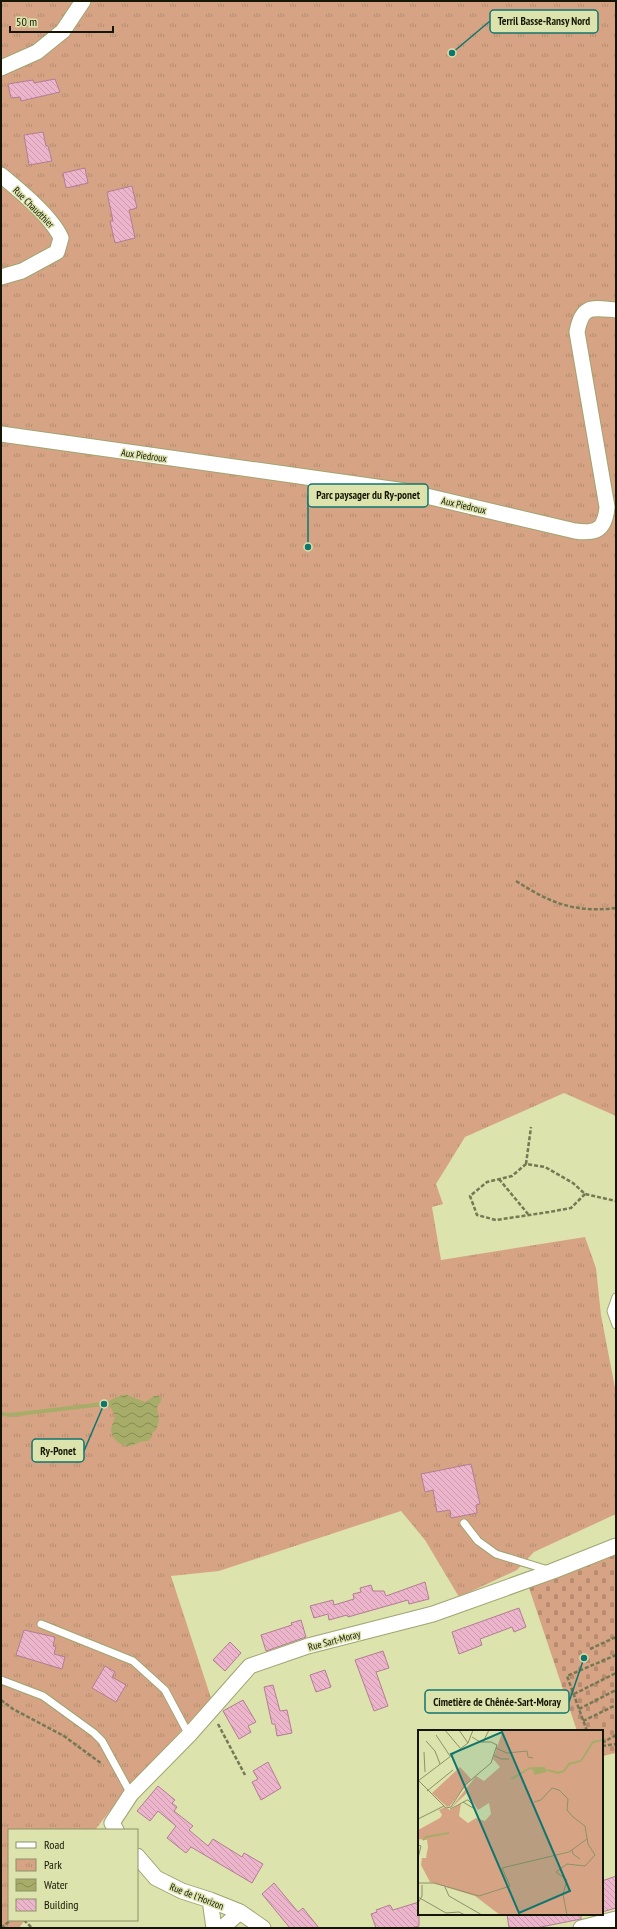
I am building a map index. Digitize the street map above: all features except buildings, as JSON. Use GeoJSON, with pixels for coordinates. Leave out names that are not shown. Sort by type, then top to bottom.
{"type":"FeatureCollection","features":[{"type":"Feature","properties":{"kind":"street"},"geometry":{"type":"LineString","coordinates":[[1,68],[37,52],[63,31],[83,1]]}},
{"type":"Feature","properties":{"kind":"street","name":"Rue Chaudthier"},"geometry":{"type":"LineString","coordinates":[[1,175],[21,192],[57,229],[61,238],[57,252],[22,270],[1,277]]}},
{"type":"Feature","properties":{"kind":"street","name":"Aux Piedroux"},"geometry":{"type":"LineString","coordinates":[[1,434],[405,491],[575,531],[592,532],[600,528],[604,523],[607,507],[577,332],[581,316],[588,310],[593,308],[616,310]]}},
{"type":"Feature","properties":{"kind":"street","name":"Rue Sart-Moray"},"geometry":{"type":"LineString","coordinates":[[114,1827],[131,1794],[189,1735],[250,1666],[308,1646],[433,1614],[553,1571],[616,1546]]}},
{"type":"Feature","properties":{"kind":"street","name":"Rue de l'Horizon"},"geometry":{"type":"LineString","coordinates":[[138,1857],[156,1878],[182,1891],[240,1912],[263,1928]]}},
{"type":"Feature","properties":{"kind":"street"},"geometry":{"type":"LineString","coordinates":[[210,1900],[214,1928]]}},
{"type":"Feature","properties":{"kind":"street"},"geometry":{"type":"LineString","coordinates":[[222,1928],[240,1912]]}},
{"type":"Feature","properties":{"kind":"street"},"geometry":{"type":"LineString","coordinates":[[581,1928],[616,1919]]}},
{"type":"Feature","properties":{"kind":"lane"},"geometry":{"type":"LineString","coordinates":[[616,1297],[611,1311],[616,1325]]}},
{"type":"Feature","properties":{"kind":"lane"},"geometry":{"type":"LineString","coordinates":[[464,1523],[478,1541],[496,1554],[553,1571]]}},
{"type":"Feature","properties":{"kind":"lane"},"geometry":{"type":"LineString","coordinates":[[41,1624],[133,1661],[165,1690],[189,1735]]}},
{"type":"Feature","properties":{"kind":"lane"},"geometry":{"type":"LineString","coordinates":[[1,1680],[42,1696],[94,1733],[102,1741],[131,1794]]}},
{"type":"Feature","properties":{"kind":"path"},"geometry":{"type":"LineString","coordinates":[[516,881],[531,891],[562,906],[598,910],[616,908]]}},
{"type":"Feature","properties":{"kind":"path"},"geometry":{"type":"LineString","coordinates":[[531,1127],[526,1164],[512,1176],[487,1182],[470,1196],[477,1215],[496,1220],[571,1208],[585,1194]]}},
{"type":"Feature","properties":{"kind":"path"},"geometry":{"type":"LineString","coordinates":[[526,1164],[545,1167],[573,1183],[585,1194],[616,1200]]}},
{"type":"Feature","properties":{"kind":"path"},"geometry":{"type":"LineString","coordinates":[[499,1179],[528,1215]]}},
{"type":"Feature","properties":{"kind":"path"},"geometry":{"type":"LineString","coordinates":[[590,1649],[616,1637]]}},
{"type":"Feature","properties":{"kind":"path"},"geometry":{"type":"LineString","coordinates":[[587,1730],[567,1676],[616,1655]]}},
{"type":"Feature","properties":{"kind":"path"},"geometry":{"type":"LineString","coordinates":[[574,1694],[616,1673]]}},
{"type":"Feature","properties":{"kind":"path"},"geometry":{"type":"LineString","coordinates":[[579,1708],[616,1690]]}},
{"type":"Feature","properties":{"kind":"path"},"geometry":{"type":"LineString","coordinates":[[1,1700],[13,1709],[64,1736],[102,1763],[106,1770]]}},
{"type":"Feature","properties":{"kind":"path"},"geometry":{"type":"LineString","coordinates":[[583,1721],[616,1705]]}},
{"type":"Feature","properties":{"kind":"path"},"geometry":{"type":"LineString","coordinates":[[208,1714],[214,1718],[246,1775]]}},
{"type":"Feature","properties":{"kind":"path"},"geometry":{"type":"LineString","coordinates":[[603,1742],[616,1736]]}},
{"type":"Feature","properties":{"kind":"path"},"geometry":{"type":"LineString","coordinates":[[603,1746],[616,1744]]}},
{"type":"Feature","properties":{"kind":"path"},"geometry":{"type":"LineString","coordinates":[[1,1928],[10,1921]]}},
{"type":"Feature","properties":{"kind":"green space"},"geometry":{"type":"Polygon","coordinates":[[[1,1],[616,1],[616,1116],[564,1093],[465,1137],[436,1184],[443,1204],[432,1207],[441,1260],[585,1237],[596,1268],[601,1315],[616,1393],[616,1514],[534,1552],[517,1570],[459,1597],[425,1540],[401,1511],[219,1571],[171,1576],[211,1698],[119,1799],[96,1829],[8,1829],[8,1921],[24,1921],[19,1928],[1,1928],[1,1]]]}},
{"type":"Feature","properties":{"kind":"green space"},"geometry":{"type":"Polygon","coordinates":[[[616,1554],[616,1753],[603,1756],[603,1730],[577,1730],[528,1585],[616,1554]]]}},
{"type":"Feature","properties":{"kind":"water"},"geometry":{"type":"Polygon","coordinates":[[[125,1394],[145,1402],[154,1396],[159,1396],[162,1399],[157,1407],[159,1421],[156,1430],[152,1433],[152,1437],[148,1441],[127,1446],[118,1442],[113,1437],[111,1429],[115,1416],[111,1408],[104,1404],[125,1394]]]}},
{"type":"Feature","properties":{"kind":"waterway"},"geometry":{"type":"LineString","coordinates":[[1,1414],[10,1415],[104,1404],[110,1405]]}},
{"type":"Feature","properties":{"kind":"place","name":"Terril Basse-Ransy Nord"},"geometry":{"type":"Point","coordinates":[452,53]}},
{"type":"Feature","properties":{"kind":"place","name":"Parc paysager du Ry-ponet"},"geometry":{"type":"Point","coordinates":[308,547]}},
{"type":"Feature","properties":{"kind":"place","name":"Ry-Ponet"},"geometry":{"type":"Point","coordinates":[104,1404]}},
{"type":"Feature","properties":{"kind":"place","name":"Cimetière de Chênée-Sart-Moray"},"geometry":{"type":"Point","coordinates":[584,1658]}}]}
